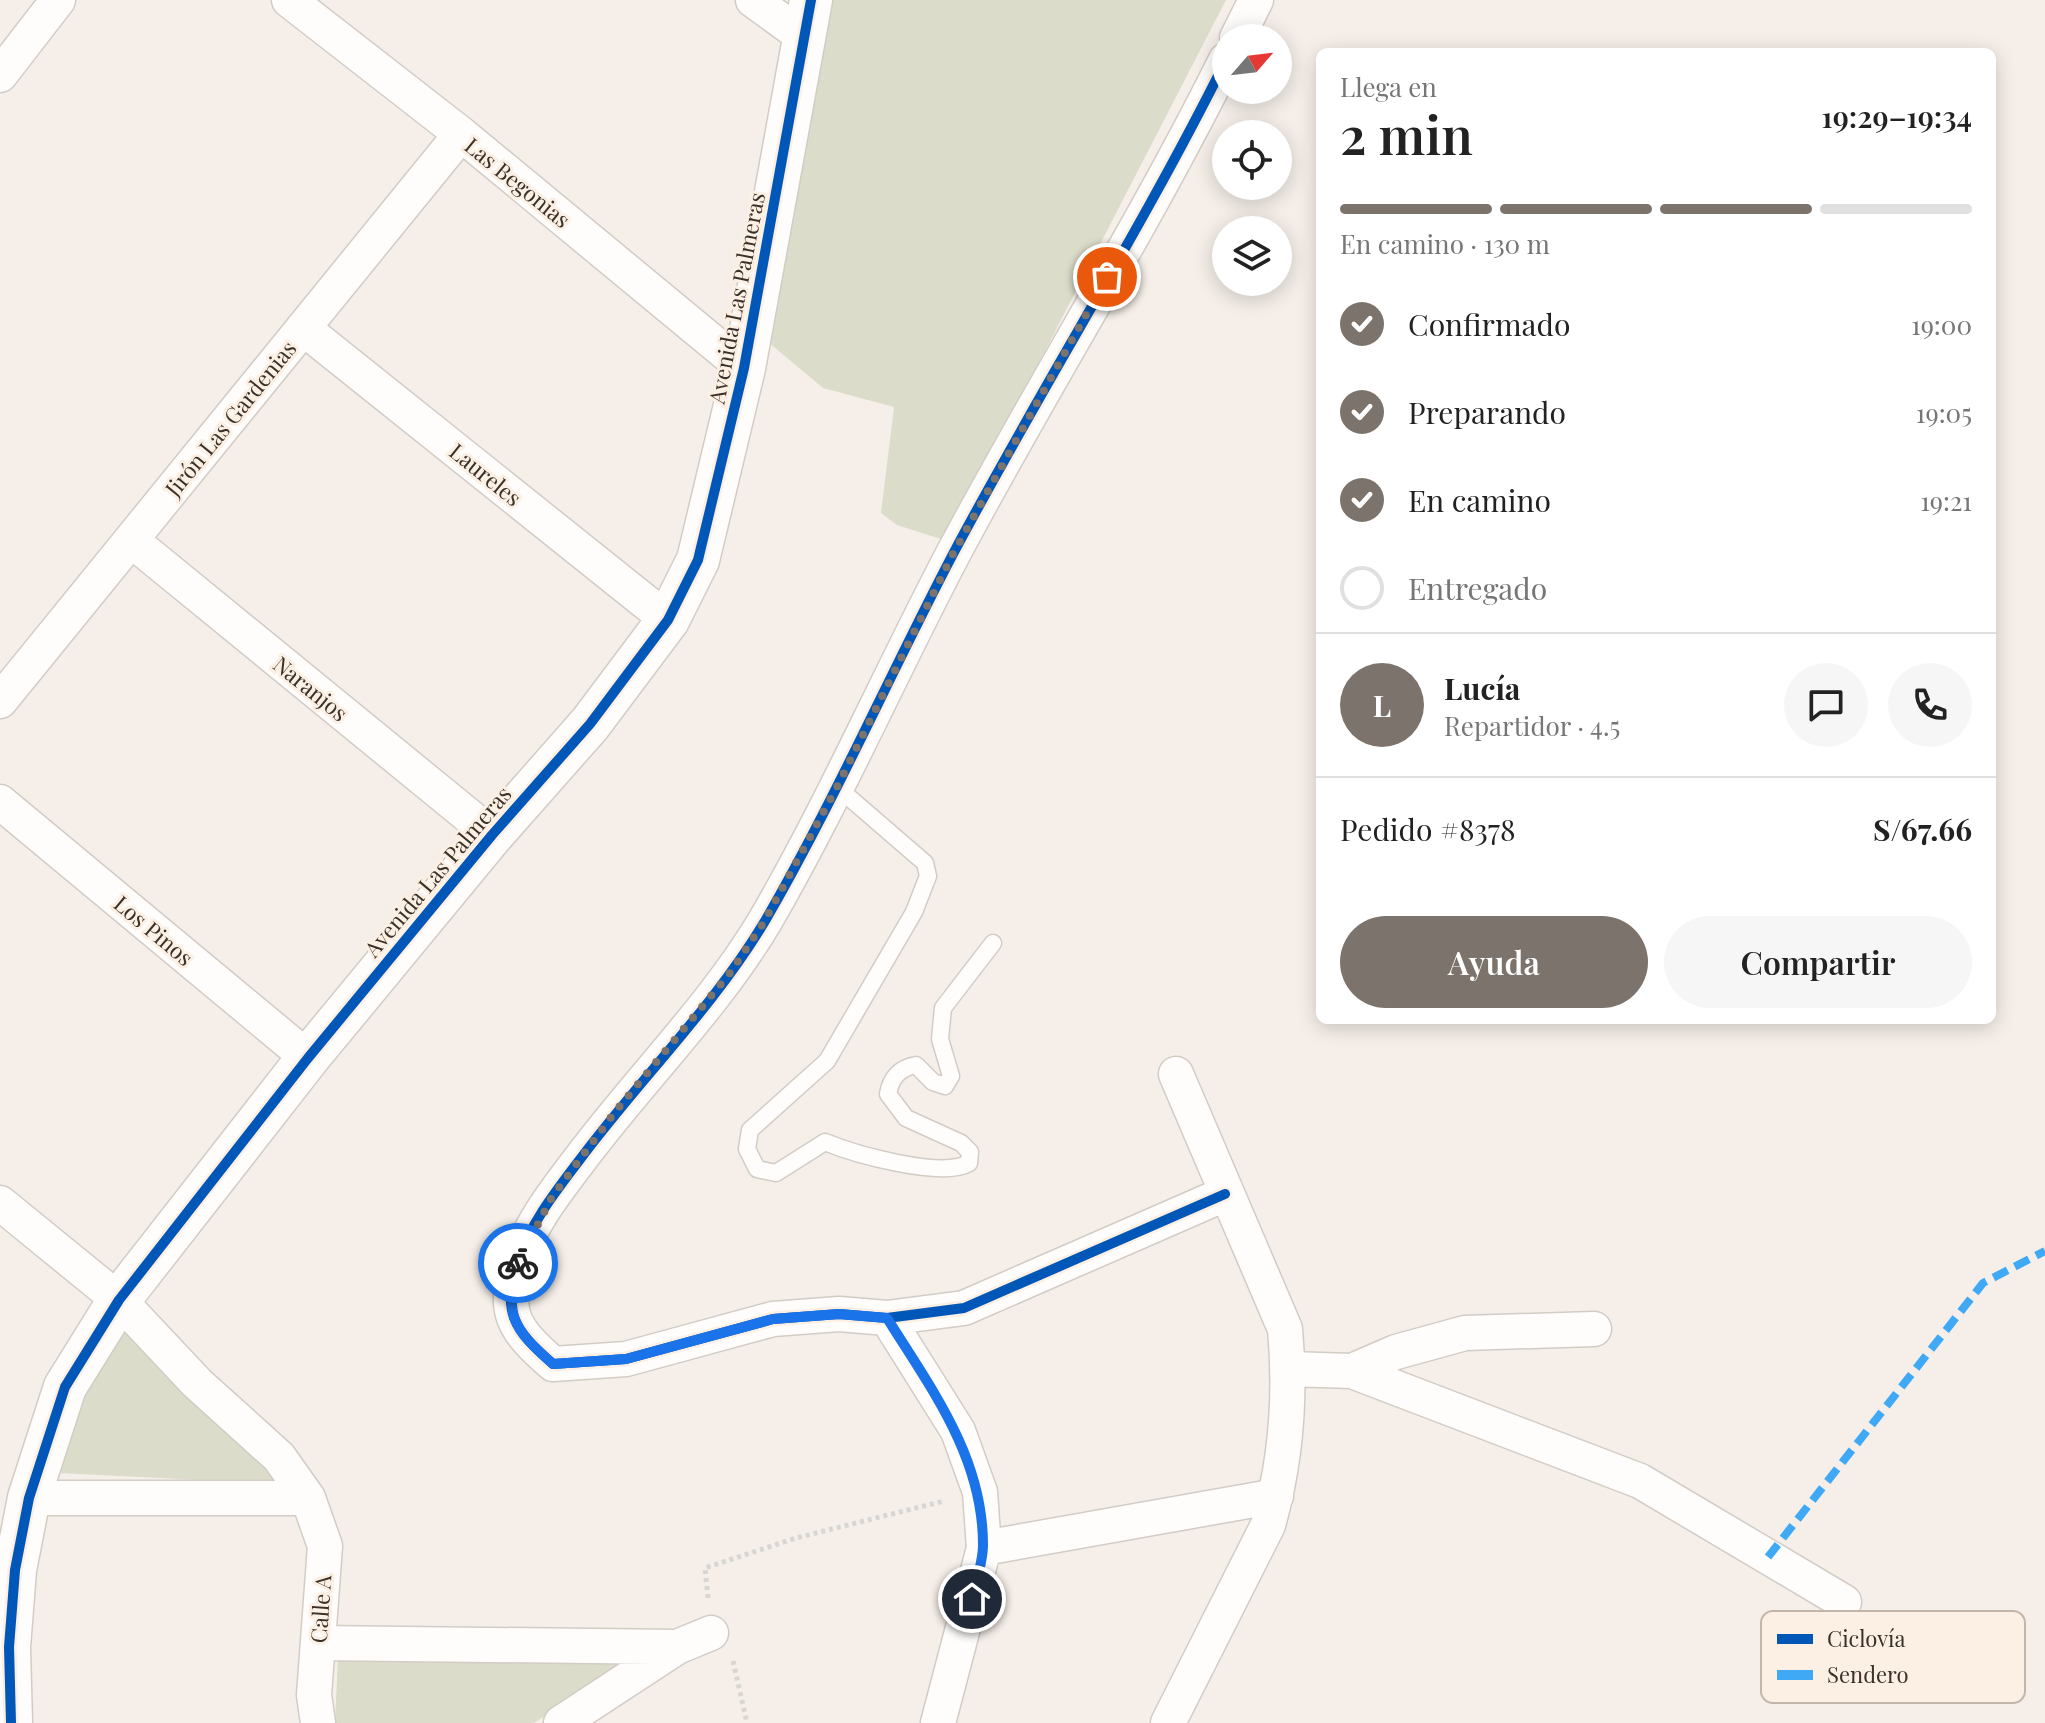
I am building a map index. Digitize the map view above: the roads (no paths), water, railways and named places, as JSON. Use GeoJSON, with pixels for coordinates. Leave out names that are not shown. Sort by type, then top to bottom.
{"type":"FeatureCollection","features":[{"type":"Feature","properties":{"kind":"street"},"geometry":{"type":"LineString","coordinates":[[0,75],[58,0]]}},
{"type":"Feature","properties":{"kind":"street","name":"Las Begonias"},"geometry":{"type":"LineString","coordinates":[[289,0],[461,134],[744,368]]}},
{"type":"Feature","properties":{"kind":"street"},"geometry":{"type":"LineString","coordinates":[[753,0],[807,19]]}},
{"type":"Feature","properties":{"kind":"street"},"geometry":{"type":"LineString","coordinates":[[1244,24],[1256,0]]}},
{"type":"Feature","properties":{"kind":"street","name":"Avenida Las Palmeras"},"geometry":{"type":"LineString","coordinates":[[11,1723],[11,1616],[15,1570],[29,1498],[65,1387],[119,1300],[308,1058],[492,835],[590,724],[668,620],[698,560],[744,368],[807,19]]}},
{"type":"Feature","properties":{"kind":"street"},"geometry":{"type":"LineString","coordinates":[[1212,85],[953,554],[837,787],[764,922],[730,973],[615,1112],[552,1197],[520,1256],[509,1297],[514,1324],[553,1364],[626,1359],[773,1319],[839,1314],[887,1318],[964,1308],[1225,1194]]}},
{"type":"Feature","properties":{"kind":"street","name":"Jirón Las Gardenias"},"geometry":{"type":"LineString","coordinates":[[0,701],[461,134]]}},
{"type":"Feature","properties":{"kind":"street","name":"Laureles"},"geometry":{"type":"LineString","coordinates":[[303,328],[668,620]]}},
{"type":"Feature","properties":{"kind":"street","name":"Naranjos"},"geometry":{"type":"LineString","coordinates":[[131,540],[492,835]]}},
{"type":"Feature","properties":{"kind":"street","name":"Los Pinos"},"geometry":{"type":"LineString","coordinates":[[0,802],[308,1058]]}},
{"type":"Feature","properties":{"kind":"street"},"geometry":{"type":"LineString","coordinates":[[1168,1723],[1268,1525],[1276,1496],[1289,1369],[1285,1329],[1176,1074]]}},
{"type":"Feature","properties":{"kind":"street","name":"Calle A"},"geometry":{"type":"LineString","coordinates":[[0,1203],[119,1300],[197,1383],[279,1457],[308,1498],[325,1546],[314,1695],[318,1723]]}},
{"type":"Feature","properties":{"kind":"street"},"geometry":{"type":"LineString","coordinates":[[887,1318],[958,1431],[980,1492],[984,1548],[938,1723]]}},
{"type":"Feature","properties":{"kind":"street"},"geometry":{"type":"LineString","coordinates":[[1352,1371],[1396,1352],[1465,1333],[1594,1329]]}},
{"type":"Feature","properties":{"kind":"street"},"geometry":{"type":"LineString","coordinates":[[1289,1369],[1352,1371],[1640,1481],[1844,1602]]}},
{"type":"Feature","properties":{"kind":"street"},"geometry":{"type":"LineString","coordinates":[[984,1548],[1276,1496]]}},
{"type":"Feature","properties":{"kind":"street"},"geometry":{"type":"LineString","coordinates":[[29,1498],[308,1498]]}},
{"type":"Feature","properties":{"kind":"street"},"geometry":{"type":"LineString","coordinates":[[561,1723],[677,1647],[711,1633]]}},
{"type":"Feature","properties":{"kind":"street"},"geometry":{"type":"LineString","coordinates":[[318,1643],[677,1647]]}},
{"type":"Feature","properties":{"kind":"lane"},"geometry":{"type":"LineString","coordinates":[[837,787],[925,863],[928,876],[914,912],[827,1061],[750,1130],[747,1149],[757,1169],[776,1173],[825,1142],[866,1156],[935,1168],[960,1168],[969,1163],[970,1152],[961,1143],[932,1133],[906,1118],[888,1094],[890,1083],[903,1067],[916,1065],[933,1082],[945,1086],[951,1076],[940,1039],[943,1008],[993,943]]}}]}
